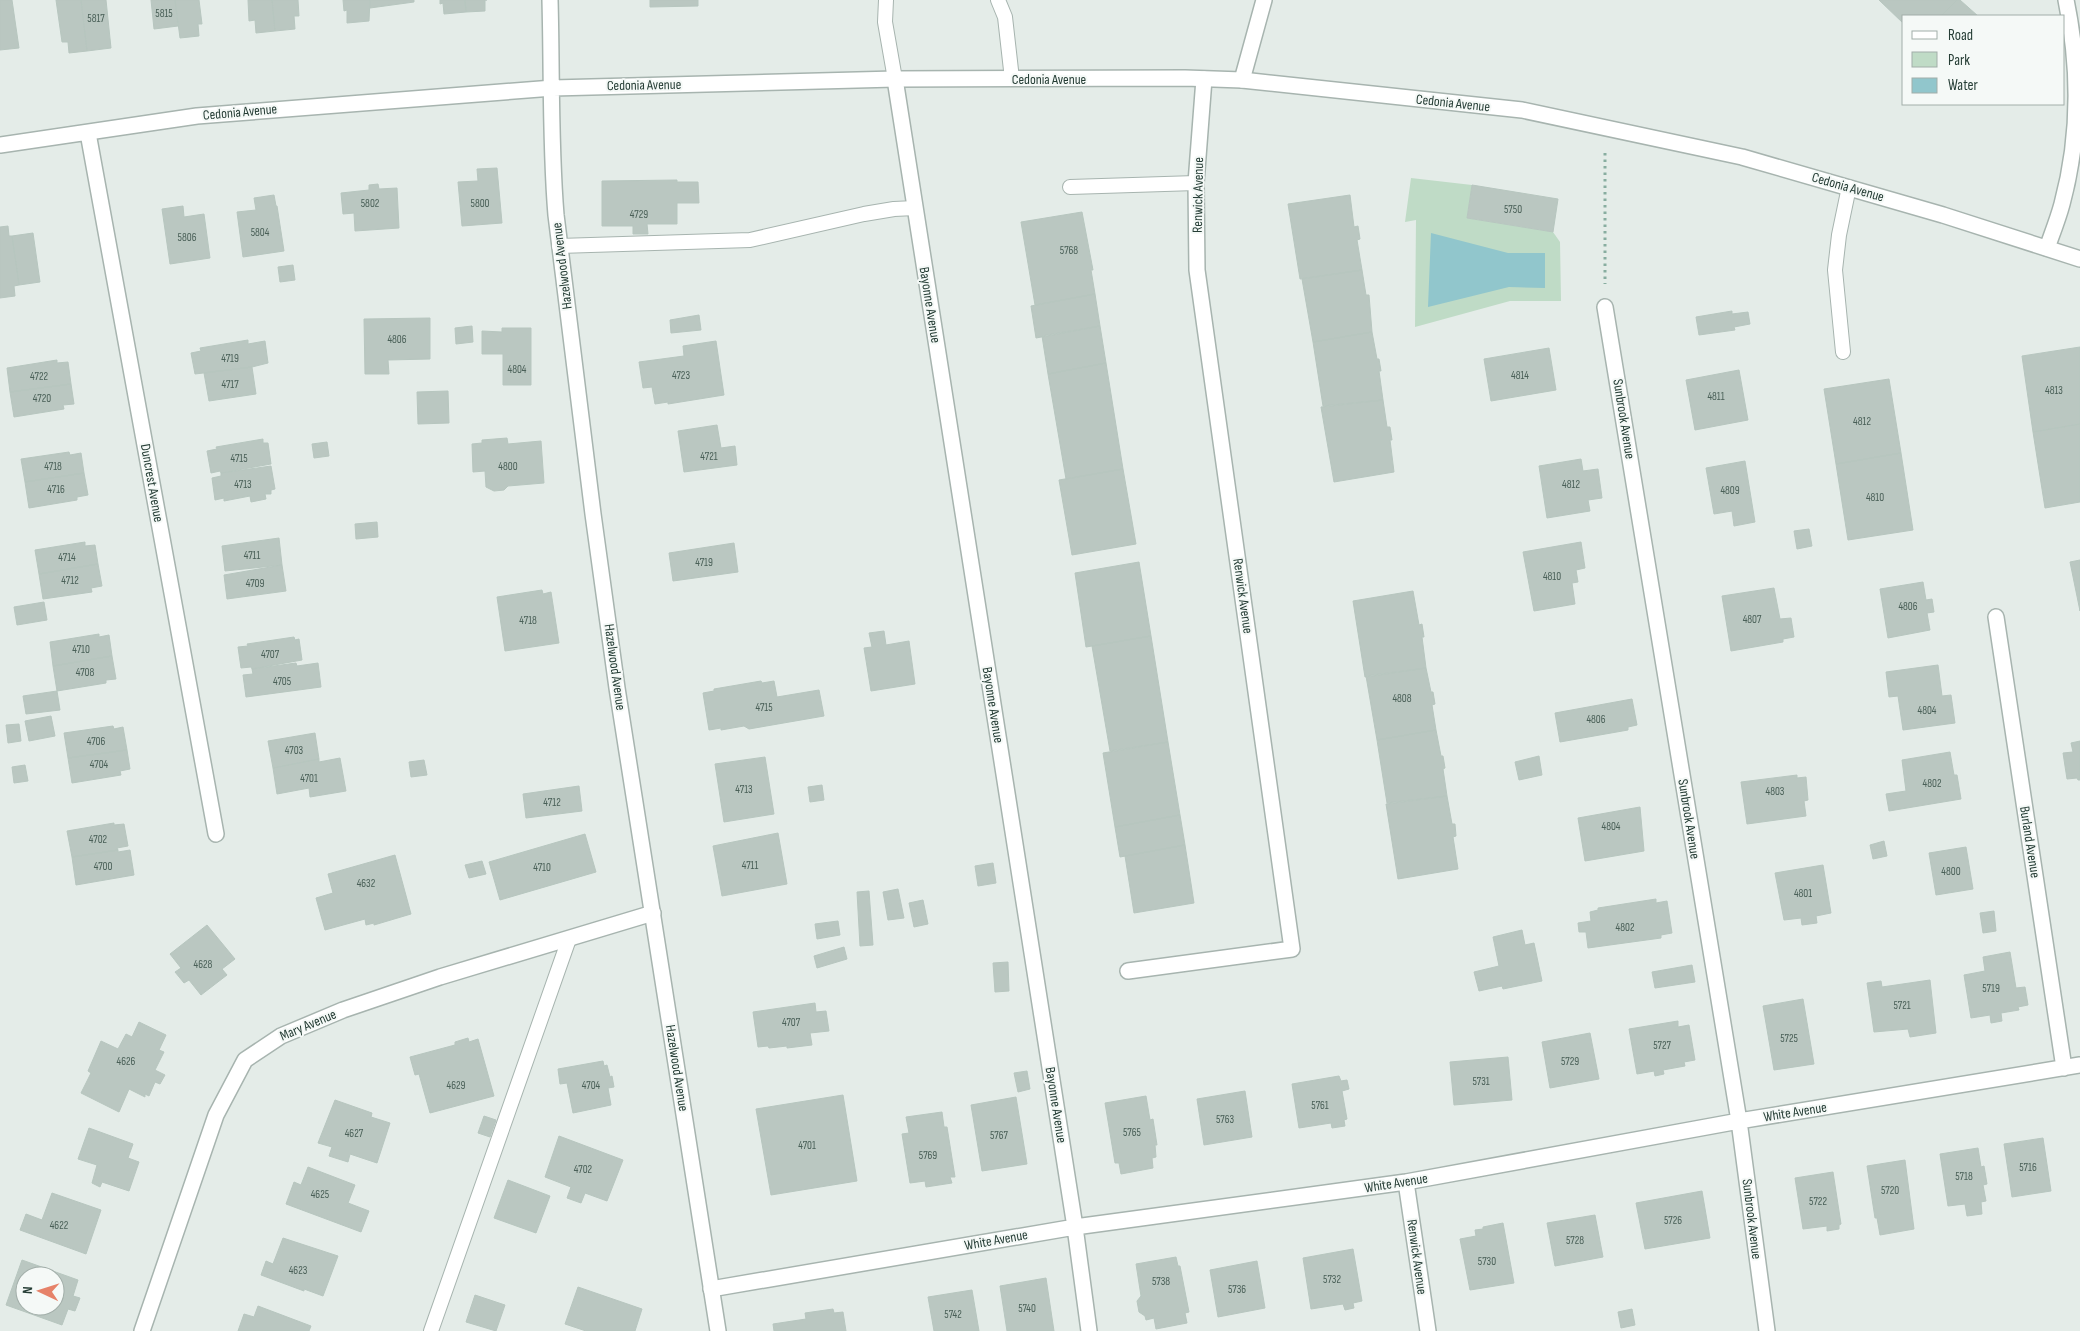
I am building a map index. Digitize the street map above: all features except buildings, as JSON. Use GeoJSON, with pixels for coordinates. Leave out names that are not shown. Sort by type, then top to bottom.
{"type":"FeatureCollection","features":[{"type":"Feature","properties":{"kind":"street","name":"Hazelwood Avenue"},"geometry":{"type":"LineString","coordinates":[[550,0],[553,88],[552,171],[593,514],[618,688],[718,1331]]}},
{"type":"Feature","properties":{"kind":"street"},"geometry":{"type":"LineString","coordinates":[[1242,80],[1264,0]]}},
{"type":"Feature","properties":{"kind":"street"},"geometry":{"type":"LineString","coordinates":[[2047,248],[2063,204],[2077,147],[2078,76],[2066,0]]}},
{"type":"Feature","properties":{"kind":"street","name":"Cedonia Avenue"},"geometry":{"type":"LineString","coordinates":[[0,146],[197,116],[553,88],[895,79],[1242,80],[1522,110],[1742,157],[1850,188],[2080,259]]}},
{"type":"Feature","properties":{"kind":"street","name":"Bayonne Avenue"},"geometry":{"type":"LineString","coordinates":[[895,79],[1075,1227],[1089,1331]]}},
{"type":"Feature","properties":{"kind":"street","name":"Renwick Avenue"},"geometry":{"type":"LineString","coordinates":[[1128,971],[1292,949],[1197,270],[1196,183],[1204,79]]}},
{"type":"Feature","properties":{"kind":"street","name":"Duncrest Avenue"},"geometry":{"type":"LineString","coordinates":[[88,132],[216,834]]}},
{"type":"Feature","properties":{"kind":"street","name":"Sunbrook Avenue"},"geometry":{"type":"LineString","coordinates":[[1605,307],[1739,1121],[1767,1331]]}},
{"type":"Feature","properties":{"kind":"street","name":"Burland Avenue"},"geometry":{"type":"LineString","coordinates":[[1996,617],[2064,1068]]}},
{"type":"Feature","properties":{"kind":"street","name":"Mary Avenue"},"geometry":{"type":"LineString","coordinates":[[142,1331],[216,1115],[245,1060],[281,1036],[343,1010],[440,977],[653,913]]}},
{"type":"Feature","properties":{"kind":"street","name":"White Avenue"},"geometry":{"type":"LineString","coordinates":[[711,1289],[1075,1227],[1406,1182],[1739,1121],[2080,1065]]}},
{"type":"Feature","properties":{"kind":"street","name":"Renwick Avenue"},"geometry":{"type":"LineString","coordinates":[[1406,1182],[1428,1331]]}},
{"type":"Feature","properties":{"kind":"lane"},"geometry":{"type":"LineString","coordinates":[[886,0],[885,22],[895,79]]}},
{"type":"Feature","properties":{"kind":"lane"},"geometry":{"type":"LineString","coordinates":[[998,0],[1005,17],[1012,78]]}},
{"type":"Feature","properties":{"kind":"lane"},"geometry":{"type":"LineString","coordinates":[[1070,187],[1196,183]]}},
{"type":"Feature","properties":{"kind":"lane"},"geometry":{"type":"LineString","coordinates":[[1843,352],[1835,270],[1839,235],[1850,188]]}},
{"type":"Feature","properties":{"kind":"lane"},"geometry":{"type":"LineString","coordinates":[[560,246],[750,240],[864,214],[915,208]]}},
{"type":"Feature","properties":{"kind":"lane"},"geometry":{"type":"LineString","coordinates":[[431,1331],[569,939]]}},
{"type":"Feature","properties":{"kind":"path"},"geometry":{"type":"LineString","coordinates":[[1605,128],[1605,307]]}},
{"type":"Feature","properties":{"kind":"green space"},"geometry":{"type":"Polygon","coordinates":[[[1411,178],[1472,185],[1467,218],[1553,232],[1560,242],[1561,301],[1510,301],[1415,327],[1416,220],[1405,222],[1411,178]]]}},
{"type":"Feature","properties":{"kind":"water"},"geometry":{"type":"Polygon","coordinates":[[[1431,233],[1508,253],[1545,253],[1545,288],[1509,287],[1428,307],[1431,233]]]}}]}
